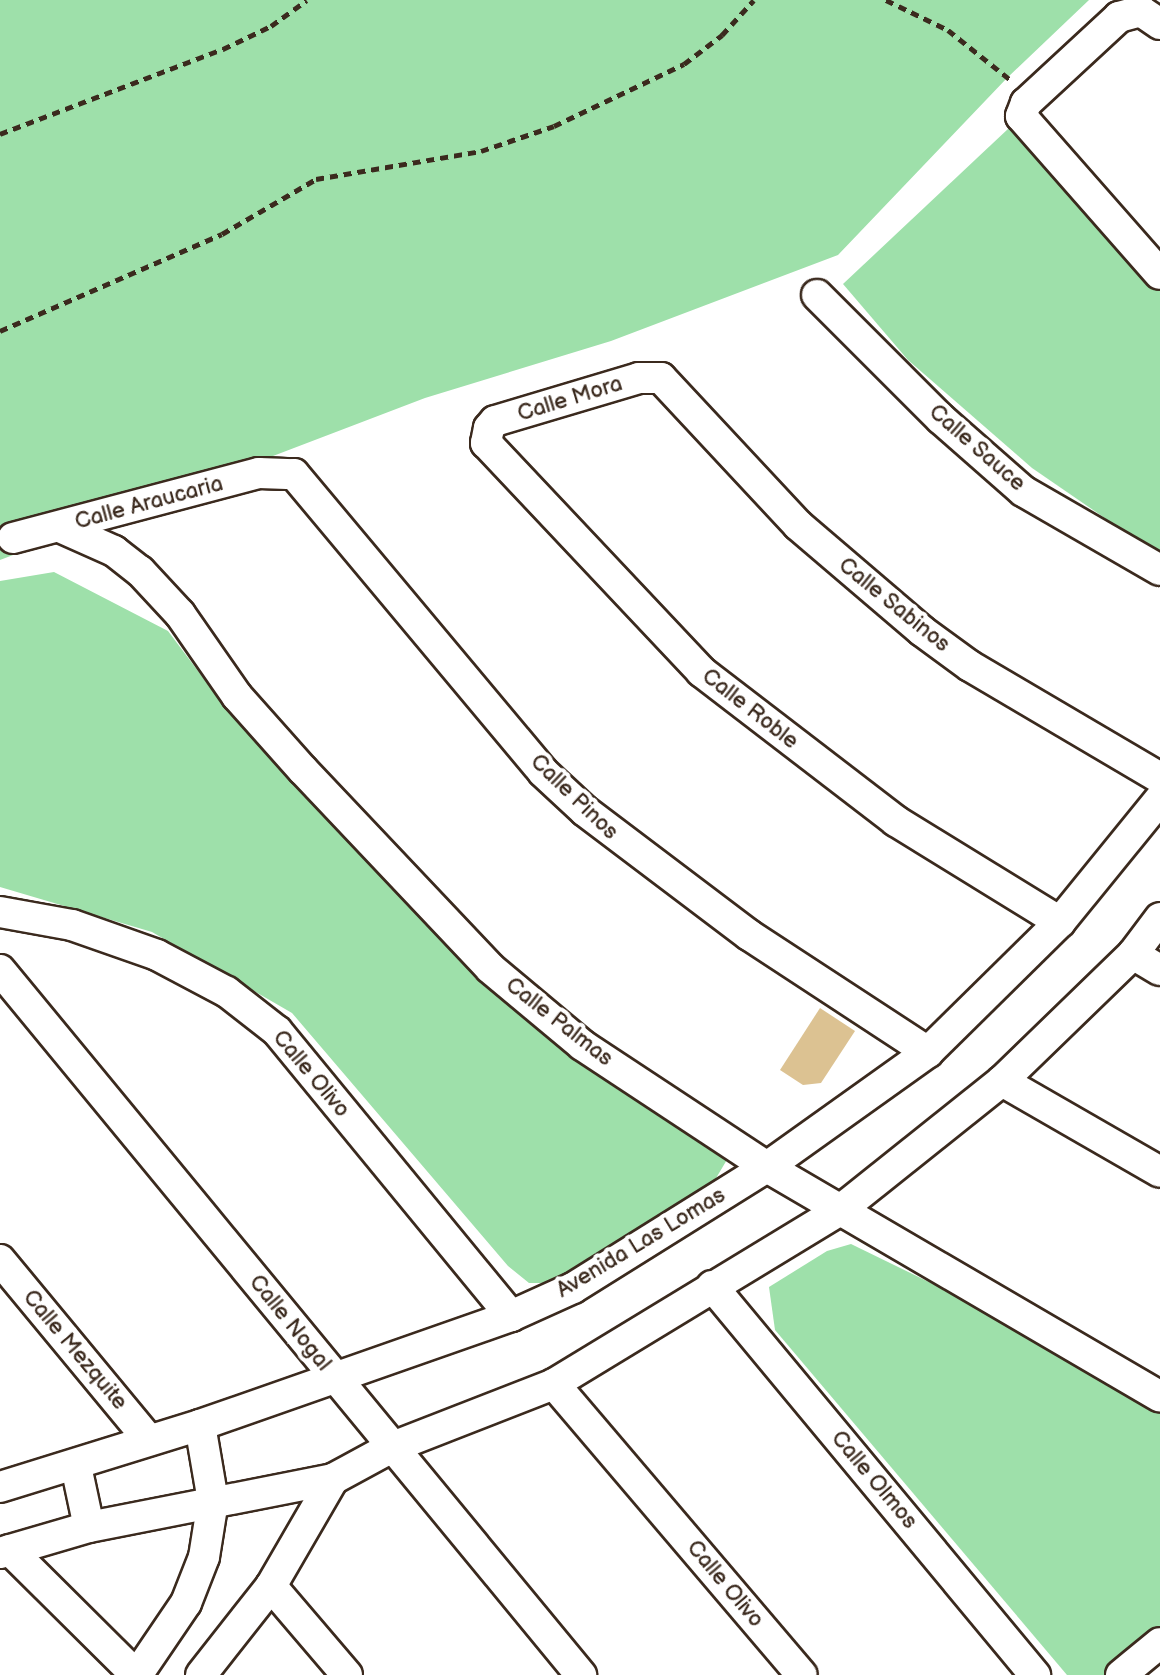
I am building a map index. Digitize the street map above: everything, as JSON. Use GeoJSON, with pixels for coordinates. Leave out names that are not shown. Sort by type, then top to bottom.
{"type":"FeatureCollection","features":[{"type":"Feature","properties":{"kind":"street"},"geometry":{"type":"LineString","coordinates":[[1160,24],[1149,14],[1130,11],[1039,90],[1021,116],[1160,274]]}},
{"type":"Feature","properties":{"kind":"street","name":"Calle Sauce"},"geometry":{"type":"LineString","coordinates":[[817,295],[941,419],[1023,491],[1160,570]]}},
{"type":"Feature","properties":{"kind":"street","name":"Calle Mora"},"geometry":{"type":"LineString","coordinates":[[486,443],[495,421],[639,378],[669,383]]}},
{"type":"Feature","properties":{"kind":"street","name":"Calle Sabinos"},"geometry":{"type":"LineString","coordinates":[[669,383],[798,525],[922,631],[970,666],[1160,778]]}},
{"type":"Feature","properties":{"kind":"street","name":"Calle Roble"},"geometry":{"type":"LineString","coordinates":[[486,443],[702,672],[896,821],[1060,922]]}},
{"type":"Feature","properties":{"kind":"street","name":"Calle Araucaria"},"geometry":{"type":"LineString","coordinates":[[13,538],[284,470]]}},
{"type":"Feature","properties":{"kind":"street","name":"Calle Pinos"},"geometry":{"type":"LineString","coordinates":[[284,470],[303,483],[543,772],[585,811],[749,935],[928,1052]]}},
{"type":"Feature","properties":{"kind":"street","name":"Calle Palmas"},"geometry":{"type":"LineString","coordinates":[[60,527],[114,551],[161,591],[237,696],[490,968],[582,1045],[839,1211],[1160,1397]]}},
{"type":"Feature","properties":{"kind":"street","name":"Avenida Las Lomas"},"geometry":{"type":"LineString","coordinates":[[0,1487],[76,1466],[336,1378],[511,1316],[573,1288],[767,1167],[928,1052],[1060,922],[1160,799]]}},
{"type":"Feature","properties":{"kind":"street","name":"Calle Olivo"},"geometry":{"type":"LineString","coordinates":[[0,912],[72,925],[157,955],[227,992],[277,1031],[511,1316]]}},
{"type":"Feature","properties":{"kind":"street"},"geometry":{"type":"LineString","coordinates":[[5,1551],[89,1527],[333,1479],[390,1448],[554,1384],[839,1211],[1002,1081],[1133,954],[1160,918]]}},
{"type":"Feature","properties":{"kind":"street"},"geometry":{"type":"LineString","coordinates":[[1133,954],[1160,970]]}},
{"type":"Feature","properties":{"kind":"street","name":"Calle Nogal"},"geometry":{"type":"LineString","coordinates":[[0,970],[336,1378],[390,1448],[581,1675]]}},
{"type":"Feature","properties":{"kind":"street"},"geometry":{"type":"LineString","coordinates":[[1002,1081],[1160,1172]]}},
{"type":"Feature","properties":{"kind":"street","name":"Calle Mezquite"},"geometry":{"type":"LineString","coordinates":[[0,1260],[149,1440]]}},
{"type":"Feature","properties":{"kind":"street","name":"Calle Olmos"},"geometry":{"type":"LineString","coordinates":[[712,1286],[1035,1675]]}},
{"type":"Feature","properties":{"kind":"street","name":"Calle Olivo"},"geometry":{"type":"LineString","coordinates":[[554,1384],[802,1675]]}},
{"type":"Feature","properties":{"kind":"street"},"geometry":{"type":"LineString","coordinates":[[5,1551],[137,1675],[186,1603],[204,1557],[213,1501],[200,1425]]}},
{"type":"Feature","properties":{"kind":"street"},"geometry":{"type":"LineString","coordinates":[[76,1466],[89,1527]]}},
{"type":"Feature","properties":{"kind":"street"},"geometry":{"type":"LineString","coordinates":[[201,1675],[271,1586],[333,1479]]}},
{"type":"Feature","properties":{"kind":"street"},"geometry":{"type":"LineString","coordinates":[[271,1586],[347,1675]]}},
{"type":"Feature","properties":{"kind":"street"},"geometry":{"type":"LineString","coordinates":[[1121,1675],[1160,1643]]}},
{"type":"Feature","properties":{"kind":"path"},"geometry":{"type":"LineString","coordinates":[[0,134],[223,49],[271,26],[307,0]]}},
{"type":"Feature","properties":{"kind":"path"},"geometry":{"type":"LineString","coordinates":[[0,331],[222,234],[316,179],[481,151],[554,126],[684,64],[722,35],[754,0]]}},
{"type":"Feature","properties":{"kind":"path"},"geometry":{"type":"LineString","coordinates":[[886,0],[948,30],[1007,78],[1039,90]]}},
{"type":"Feature","properties":{"kind":"green space"},"geometry":{"type":"Polygon","coordinates":[[[0,0],[1089,0],[1007,78],[838,255],[611,341],[425,398],[0,560],[0,0]]]}},
{"type":"Feature","properties":{"kind":"green space"},"geometry":{"type":"Polygon","coordinates":[[[1009,128],[1160,279],[1160,556],[1032,468],[908,360],[843,284],[1009,128]]]}},
{"type":"Feature","properties":{"kind":"green space"},"geometry":{"type":"Polygon","coordinates":[[[54,572],[168,631],[222,703],[520,1009],[728,1158],[706,1195],[564,1283],[529,1283],[508,1266],[292,1013],[152,932],[0,887],[0,581],[54,572]]]}},
{"type":"Feature","properties":{"kind":"green space"},"geometry":{"type":"Polygon","coordinates":[[[851,1244],[1091,1361],[1160,1403],[1160,1635],[1112,1675],[1067,1675],[775,1330],[769,1287],[827,1251],[851,1244]]]}},
{"type":"Feature","properties":{"kind":"building"},"geometry":{"type":"Polygon","coordinates":[[[820,1008],[855,1031],[821,1083],[803,1085],[780,1070],[820,1008]]]}}]}
